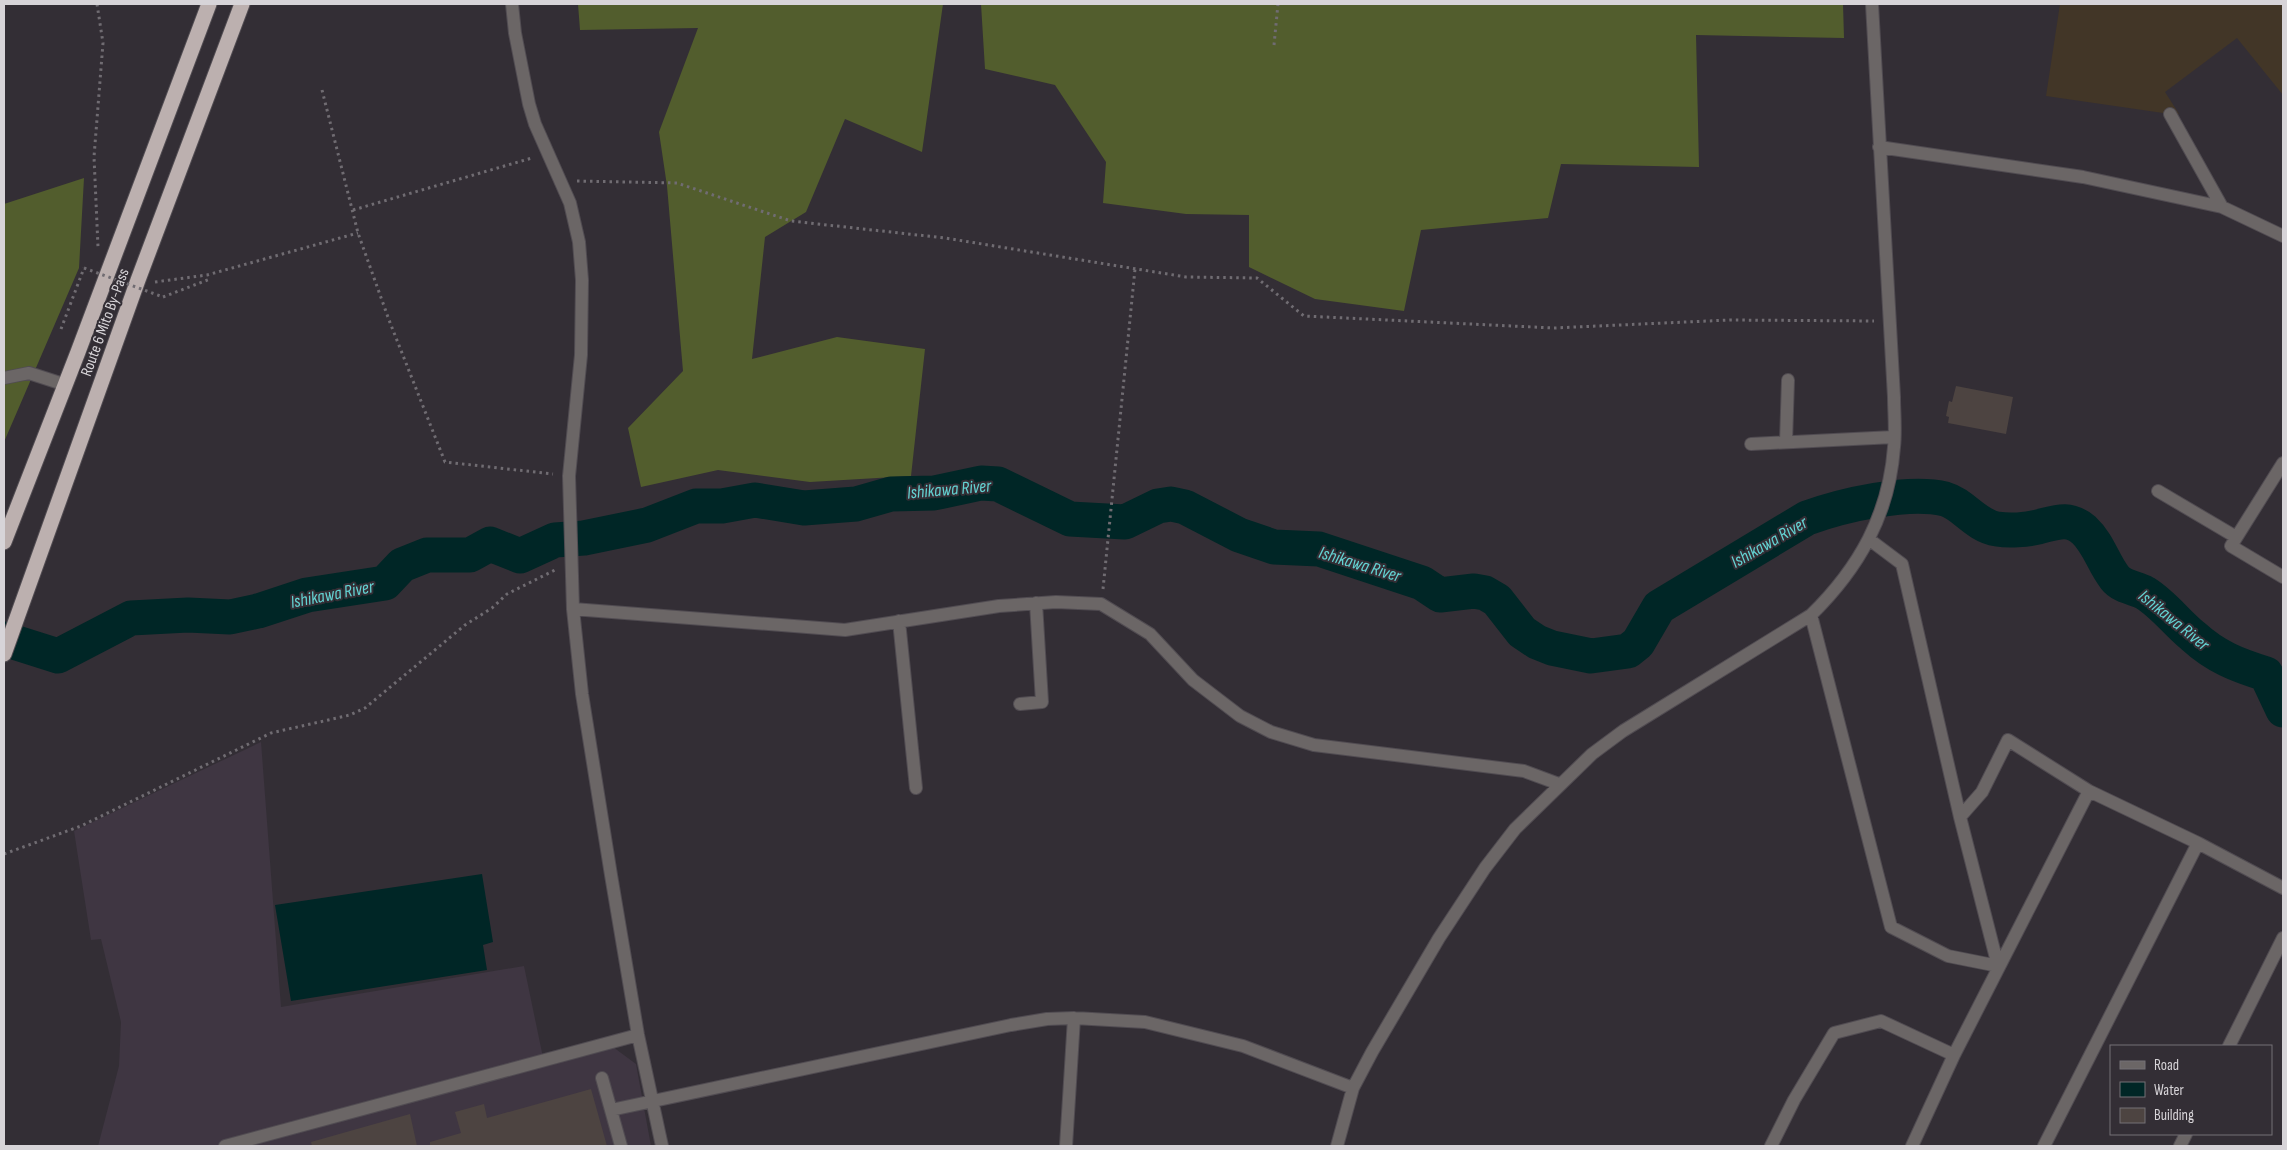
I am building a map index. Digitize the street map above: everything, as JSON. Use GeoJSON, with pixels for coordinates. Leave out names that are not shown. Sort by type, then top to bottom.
{"type":"FeatureCollection","features":[{"type":"Feature","properties":{"kind":"highway","name":"Route 6 Mito By-Pass"},"geometry":{"type":"LineString","coordinates":[[4,542],[66,385],[209,4]]}},
{"type":"Feature","properties":{"kind":"highway","name":"Route 6 Mito By-Pass"},"geometry":{"type":"LineString","coordinates":[[4,654],[138,280],[242,4]]}},
{"type":"Feature","properties":{"kind":"street"},"geometry":{"type":"LineString","coordinates":[[512,4],[515,33],[529,104],[547,154],[562,185],[576,222],[582,280],[581,355],[569,476],[573,609],[582,694],[638,1035],[662,1146]]}},
{"type":"Feature","properties":{"kind":"street"},"geometry":{"type":"LineString","coordinates":[[1337,1146],[1352,1088],[1372,1052],[1439,938],[1485,868],[1514,830],[1559,784],[1592,754],[1623,731],[1811,615],[1833,593],[1873,534],[1890,475],[1894,437],[1890,321],[1872,4]]}},
{"type":"Feature","properties":{"kind":"street"},"geometry":{"type":"LineString","coordinates":[[2170,114],[2222,207]]}},
{"type":"Feature","properties":{"kind":"street"},"geometry":{"type":"LineString","coordinates":[[1880,147],[2083,177],[2222,207],[2283,236]]}},
{"type":"Feature","properties":{"kind":"street"},"geometry":{"type":"LineString","coordinates":[[4,378],[29,372],[66,385]]}},
{"type":"Feature","properties":{"kind":"street"},"geometry":{"type":"LineString","coordinates":[[1786,442],[1788,380]]}},
{"type":"Feature","properties":{"kind":"street"},"geometry":{"type":"LineString","coordinates":[[1751,444],[1894,437]]}},
{"type":"Feature","properties":{"kind":"street"},"geometry":{"type":"LineString","coordinates":[[2283,463],[2231,546],[2283,577]]}},
{"type":"Feature","properties":{"kind":"street"},"geometry":{"type":"LineString","coordinates":[[2158,491],[2236,537]]}},
{"type":"Feature","properties":{"kind":"street"},"geometry":{"type":"LineString","coordinates":[[1873,534],[1902,564],[1960,817],[1998,966]]}},
{"type":"Feature","properties":{"kind":"street"},"geometry":{"type":"LineString","coordinates":[[573,609],[845,630],[999,606],[1056,602],[1101,604],[1150,634],[1193,680],[1240,716],[1271,732],[1314,745],[1524,771],[1559,784]]}},
{"type":"Feature","properties":{"kind":"street"},"geometry":{"type":"LineString","coordinates":[[1020,704],[1042,702],[1036,604]]}},
{"type":"Feature","properties":{"kind":"street"},"geometry":{"type":"LineString","coordinates":[[1811,615],[1891,927],[1948,956],[1998,966]]}},
{"type":"Feature","properties":{"kind":"street"},"geometry":{"type":"LineString","coordinates":[[899,621],[916,788]]}},
{"type":"Feature","properties":{"kind":"street"},"geometry":{"type":"LineString","coordinates":[[1960,817],[1982,792],[2008,740],[2089,791],[2198,843],[2283,888]]}},
{"type":"Feature","properties":{"kind":"street"},"geometry":{"type":"LineString","coordinates":[[1912,1146],[1998,966],[2089,791]]}},
{"type":"Feature","properties":{"kind":"street"},"geometry":{"type":"LineString","coordinates":[[2044,1146],[2198,843]]}},
{"type":"Feature","properties":{"kind":"street"},"geometry":{"type":"LineString","coordinates":[[2230,1045],[2283,938]]}},
{"type":"Feature","properties":{"kind":"street"},"geometry":{"type":"LineString","coordinates":[[611,1110],[1011,1025],[1074,1018],[1145,1022],[1243,1046],[1352,1088]]}},
{"type":"Feature","properties":{"kind":"street"},"geometry":{"type":"LineString","coordinates":[[1066,1146],[1074,1018]]}},
{"type":"Feature","properties":{"kind":"street"},"geometry":{"type":"LineString","coordinates":[[1771,1146],[1794,1100],[1834,1033],[1881,1021],[1954,1056]]}},
{"type":"Feature","properties":{"kind":"street"},"geometry":{"type":"LineString","coordinates":[[225,1146],[638,1035]]}},
{"type":"Feature","properties":{"kind":"street"},"geometry":{"type":"LineString","coordinates":[[602,1078],[621,1146]]}},
{"type":"Feature","properties":{"kind":"path"},"geometry":{"type":"LineString","coordinates":[[97,4],[103,43],[94,157],[96,234],[99,248],[113,256]]}},
{"type":"Feature","properties":{"kind":"path"},"geometry":{"type":"LineString","coordinates":[[1274,45],[1278,4]]}},
{"type":"Feature","properties":{"kind":"path"},"geometry":{"type":"LineString","coordinates":[[322,90],[358,233],[389,320],[445,462],[569,476]]}},
{"type":"Feature","properties":{"kind":"path"},"geometry":{"type":"LineString","coordinates":[[353,210],[547,154]]}},
{"type":"Feature","properties":{"kind":"path"},"geometry":{"type":"LineString","coordinates":[[562,185],[582,180],[677,183],[791,221],[945,238],[1186,277],[1257,278],[1304,316],[1554,328],[1730,320],[1890,321]]}},
{"type":"Feature","properties":{"kind":"path"},"geometry":{"type":"LineString","coordinates":[[138,280],[162,282],[207,275],[358,233]]}},
{"type":"Feature","properties":{"kind":"path"},"geometry":{"type":"LineString","coordinates":[[61,329],[84,268],[163,297],[210,280]]}},
{"type":"Feature","properties":{"kind":"path"},"geometry":{"type":"LineString","coordinates":[[1101,604],[1135,269]]}},
{"type":"Feature","properties":{"kind":"path"},"geometry":{"type":"LineString","coordinates":[[4,854],[81,826],[271,732],[350,715],[365,708],[465,625],[492,608],[508,594],[551,571],[571,564]]}},
{"type":"Feature","properties":{"kind":"shaded area"},"geometry":{"type":"Polygon","coordinates":[[[2060,4],[2283,4],[2283,95],[2237,38],[2165,92],[2179,114],[2046,96],[2060,4]]]}},
{"type":"Feature","properties":{"kind":"shaded area"},"geometry":{"type":"Polygon","coordinates":[[[261,742],[281,1007],[524,966],[545,1067],[613,1047],[636,1064],[651,1146],[98,1146],[119,1066],[121,1022],[101,939],[91,940],[74,831],[261,742]]]}},
{"type":"Feature","properties":{"kind":"green space"},"geometry":{"type":"Polygon","coordinates":[[[578,4],[943,4],[922,152],[845,119],[806,212],[765,237],[752,359],[837,337],[925,349],[911,476],[810,482],[718,470],[641,487],[628,428],[683,371],[667,186],[659,132],[698,28],[580,30],[578,4]]]}},
{"type":"Feature","properties":{"kind":"green space"},"geometry":{"type":"Polygon","coordinates":[[[981,4],[1843,4],[1844,38],[1696,35],[1699,167],[1561,164],[1548,218],[1421,230],[1404,311],[1315,299],[1249,267],[1249,215],[1186,214],[1103,203],[1106,162],[1055,85],[985,69],[981,4]]]}},
{"type":"Feature","properties":{"kind":"green space"},"geometry":{"type":"Polygon","coordinates":[[[84,178],[79,268],[4,442],[4,204],[84,178]]]}},
{"type":"Feature","properties":{"kind":"water"},"geometry":{"type":"Polygon","coordinates":[[[482,874],[493,942],[483,945],[487,970],[291,1001],[275,905],[482,874]]]}},
{"type":"Feature","properties":{"kind":"building"},"geometry":{"type":"Polygon","coordinates":[[[1956,386],[2013,397],[2006,434],[1948,423],[1949,417],[1946,416],[1949,401],[1952,402],[1956,386]]]}},
{"type":"Feature","properties":{"kind":"building"},"geometry":{"type":"Polygon","coordinates":[[[591,1089],[607,1146],[430,1146],[430,1142],[461,1133],[455,1112],[484,1104],[487,1118],[591,1089]]]}},
{"type":"Feature","properties":{"kind":"building"},"geometry":{"type":"Polygon","coordinates":[[[410,1114],[417,1146],[312,1146],[311,1142],[410,1114]]]}},
{"type":"Feature","properties":{"kind":"waterway","name":"Ishikawa River"},"geometry":{"type":"LineString","coordinates":[[4,639],[58,656],[131,618],[188,615],[230,617],[258,611],[307,595],[385,583],[402,565],[427,555],[470,555],[490,544],[520,556],[555,540],[584,538],[647,525],[696,506],[722,506],[755,500],[804,508],[856,504],[891,494],[934,493],[981,483],[998,484],[1070,519],[1125,522],[1158,506],[1171,504],[1185,507],[1239,535],[1274,547],[1319,549],[1422,583],[1440,595],[1474,591],[1485,593],[1497,600],[1522,632],[1537,642],[1552,648],[1591,656],[1628,651],[1638,643],[1659,607],[1807,518],[1839,508],[1876,500],[1913,496],[1945,499],[1958,505],[1976,520],[1997,529],[2033,528],[2056,522],[2067,522],[2078,526],[2089,535],[2118,581],[2152,597],[2210,650],[2236,664],[2266,674],[2283,710]]}}]}
